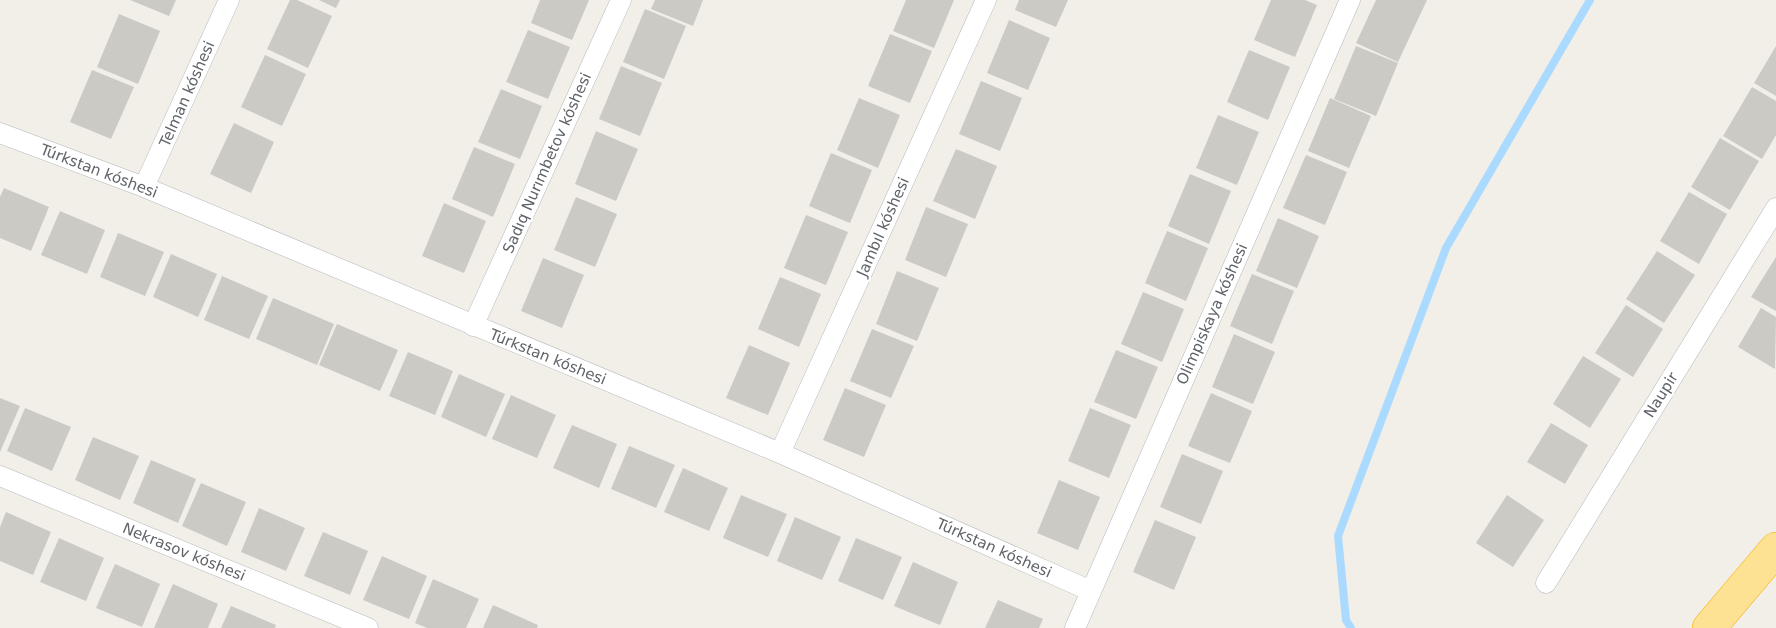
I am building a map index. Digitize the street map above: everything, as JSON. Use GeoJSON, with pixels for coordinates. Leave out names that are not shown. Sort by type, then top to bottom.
{"type":"FeatureCollection","features":[{"type":"Feature","properties":{"kind":"highway"},"geometry":{"type":"LineString","coordinates":[[1708,628],[1776,549]]}},
{"type":"Feature","properties":{"kind":"street","name":"Telman kóshesi"},"geometry":{"type":"LineString","coordinates":[[144,187],[229,0]]}},
{"type":"Feature","properties":{"kind":"street","name":"Sadıq Nurımbetov kóshesi"},"geometry":{"type":"LineString","coordinates":[[473,326],[621,0]]}},
{"type":"Feature","properties":{"kind":"street","name":"Jambıl kóshesi"},"geometry":{"type":"LineString","coordinates":[[780,453],[986,0]]}},
{"type":"Feature","properties":{"kind":"street","name":"Olimpiskaya kóshesi"},"geometry":{"type":"LineString","coordinates":[[1075,628],[1350,0]]}},
{"type":"Feature","properties":{"kind":"street","name":"Túrkstan kóshesi"},"geometry":{"type":"LineString","coordinates":[[0,133],[144,187],[780,453],[1091,591]]}},
{"type":"Feature","properties":{"kind":"street","name":"Naupir"},"geometry":{"type":"LineString","coordinates":[[1546,583],[1776,207]]}},
{"type":"Feature","properties":{"kind":"street","name":"Nekrasov kóshesi"},"geometry":{"type":"LineString","coordinates":[[0,476],[368,628]]}},
{"type":"Feature","properties":{"kind":"building"},"geometry":{"type":"Polygon","coordinates":[[[130,0],[176,0],[169,16],[130,0]]]}},
{"type":"Feature","properties":{"kind":"building"},"geometry":{"type":"Polygon","coordinates":[[[290,0],[297,0],[332,16],[308,68],[267,49],[290,0]]]}},
{"type":"Feature","properties":{"kind":"building"},"geometry":{"type":"Polygon","coordinates":[[[319,0],[340,0],[336,8],[319,0]]]}},
{"type":"Feature","properties":{"kind":"building"},"geometry":{"type":"Polygon","coordinates":[[[540,0],[589,0],[572,40],[531,23],[540,0]]]}},
{"type":"Feature","properties":{"kind":"building"},"geometry":{"type":"Polygon","coordinates":[[[655,0],[703,0],[693,26],[651,9],[655,0]]]}},
{"type":"Feature","properties":{"kind":"building"},"geometry":{"type":"Polygon","coordinates":[[[906,0],[954,0],[934,48],[893,31],[906,0]]]}},
{"type":"Feature","properties":{"kind":"building"},"geometry":{"type":"Polygon","coordinates":[[[1019,0],[1068,0],[1056,27],[1015,10],[1019,0]]]}},
{"type":"Feature","properties":{"kind":"building"},"geometry":{"type":"Polygon","coordinates":[[[1271,0],[1305,0],[1317,5],[1295,57],[1254,40],[1271,0]]]}},
{"type":"Feature","properties":{"kind":"building"},"geometry":{"type":"Polygon","coordinates":[[[1376,0],[1427,0],[1398,62],[1356,43],[1376,0]]]}},
{"type":"Feature","properties":{"kind":"building"},"geometry":{"type":"Polygon","coordinates":[[[645,9],[686,26],[664,79],[623,62],[645,9]]]}},
{"type":"Feature","properties":{"kind":"building"},"geometry":{"type":"Polygon","coordinates":[[[119,14],[160,31],[138,84],[97,67],[119,14]]]}},
{"type":"Feature","properties":{"kind":"building"},"geometry":{"type":"Polygon","coordinates":[[[1009,20],[1050,38],[1028,90],[987,73],[1009,20]]]}},
{"type":"Feature","properties":{"kind":"building"},"geometry":{"type":"Polygon","coordinates":[[[528,30],[570,47],[548,99],[506,82],[528,30]]]}},
{"type":"Feature","properties":{"kind":"building"},"geometry":{"type":"Polygon","coordinates":[[[890,34],[932,51],[910,103],[868,86],[890,34]]]}},
{"type":"Feature","properties":{"kind":"building"},"geometry":{"type":"Polygon","coordinates":[[[1356,46],[1398,63],[1376,116],[1334,99],[1356,46]]]}},
{"type":"Feature","properties":{"kind":"building"},"geometry":{"type":"Polygon","coordinates":[[[1776,46],[1776,96],[1754,83],[1776,46]]]}},
{"type":"Feature","properties":{"kind":"building"},"geometry":{"type":"Polygon","coordinates":[[[1249,50],[1290,67],[1268,120],[1227,102],[1249,50]]]}},
{"type":"Feature","properties":{"kind":"building"},"geometry":{"type":"Polygon","coordinates":[[[265,55],[306,74],[282,126],[241,107],[265,55]]]}},
{"type":"Feature","properties":{"kind":"building"},"geometry":{"type":"Polygon","coordinates":[[[621,66],[662,83],[640,136],[599,119],[621,66]]]}},
{"type":"Feature","properties":{"kind":"building"},"geometry":{"type":"Polygon","coordinates":[[[92,70],[134,87],[111,139],[70,122],[92,70]]]}},
{"type":"Feature","properties":{"kind":"building"},"geometry":{"type":"Polygon","coordinates":[[[981,81],[1022,98],[1000,151],[959,134],[981,81]]]}},
{"type":"Feature","properties":{"kind":"building"},"geometry":{"type":"Polygon","coordinates":[[[1752,87],[1776,101],[1776,135],[1762,159],[1723,136],[1752,87]]]}},
{"type":"Feature","properties":{"kind":"building"},"geometry":{"type":"Polygon","coordinates":[[[501,89],[542,106],[520,159],[478,142],[501,89]]]}},
{"type":"Feature","properties":{"kind":"building"},"geometry":{"type":"Polygon","coordinates":[[[859,98],[900,115],[878,168],[837,150],[859,98]]]}},
{"type":"Feature","properties":{"kind":"building"},"geometry":{"type":"Polygon","coordinates":[[[1330,98],[1371,116],[1349,168],[1308,151],[1330,98]]]}},
{"type":"Feature","properties":{"kind":"building"},"geometry":{"type":"Polygon","coordinates":[[[1218,115],[1259,132],[1237,185],[1196,168],[1218,115]]]}},
{"type":"Feature","properties":{"kind":"building"},"geometry":{"type":"Polygon","coordinates":[[[234,123],[274,142],[251,193],[210,174],[234,123]]]}},
{"type":"Feature","properties":{"kind":"building"},"geometry":{"type":"Polygon","coordinates":[[[596,131],[638,149],[616,201],[575,184],[596,131]]]}},
{"type":"Feature","properties":{"kind":"building"},"geometry":{"type":"Polygon","coordinates":[[[1720,138],[1759,161],[1730,210],[1691,187],[1720,138]]]}},
{"type":"Feature","properties":{"kind":"building"},"geometry":{"type":"Polygon","coordinates":[[[474,147],[515,164],[493,217],[452,199],[474,147]]]}},
{"type":"Feature","properties":{"kind":"building"},"geometry":{"type":"Polygon","coordinates":[[[956,149],[997,166],[975,219],[933,201],[956,149]]]}},
{"type":"Feature","properties":{"kind":"building"},"geometry":{"type":"Polygon","coordinates":[[[831,153],[872,170],[850,223],[809,206],[831,153]]]}},
{"type":"Feature","properties":{"kind":"building"},"geometry":{"type":"Polygon","coordinates":[[[1306,155],[1347,172],[1325,225],[1283,208],[1306,155]]]}},
{"type":"Feature","properties":{"kind":"building"},"geometry":{"type":"Polygon","coordinates":[[[1190,174],[1231,191],[1209,244],[1168,226],[1190,174]]]}},
{"type":"Feature","properties":{"kind":"building"},"geometry":{"type":"Polygon","coordinates":[[[4,188],[49,207],[31,251],[0,238],[0,197],[4,188]]]}},
{"type":"Feature","properties":{"kind":"building"},"geometry":{"type":"Polygon","coordinates":[[[1689,192],[1727,214],[1699,264],[1660,241],[1689,192]]]}},
{"type":"Feature","properties":{"kind":"building"},"geometry":{"type":"Polygon","coordinates":[[[576,197],[617,214],[595,267],[554,250],[576,197]]]}},
{"type":"Feature","properties":{"kind":"building"},"geometry":{"type":"Polygon","coordinates":[[[444,203],[486,221],[464,273],[422,256],[444,203]]]}},
{"type":"Feature","properties":{"kind":"building"},"geometry":{"type":"Polygon","coordinates":[[[926,207],[968,224],[946,277],[905,260],[926,207]]]}},
{"type":"Feature","properties":{"kind":"building"},"geometry":{"type":"Polygon","coordinates":[[[60,211],[105,230],[87,274],[41,255],[60,211]]]}},
{"type":"Feature","properties":{"kind":"building"},"geometry":{"type":"Polygon","coordinates":[[[806,215],[848,232],[826,285],[784,268],[806,215]]]}},
{"type":"Feature","properties":{"kind":"building"},"geometry":{"type":"Polygon","coordinates":[[[1278,218],[1319,236],[1297,288],[1256,271],[1278,218]]]}},
{"type":"Feature","properties":{"kind":"building"},"geometry":{"type":"Polygon","coordinates":[[[1167,231],[1208,248],[1186,301],[1145,283],[1167,231]]]}},
{"type":"Feature","properties":{"kind":"building"},"geometry":{"type":"Polygon","coordinates":[[[118,233],[164,252],[145,296],[100,277],[118,233]]]}},
{"type":"Feature","properties":{"kind":"building"},"geometry":{"type":"Polygon","coordinates":[[[1657,251],[1695,275],[1664,323],[1626,299],[1657,251]]]}},
{"type":"Feature","properties":{"kind":"building"},"geometry":{"type":"Polygon","coordinates":[[[171,254],[217,274],[198,317],[153,297],[171,254]]]}},
{"type":"Feature","properties":{"kind":"building"},"geometry":{"type":"Polygon","coordinates":[[[1776,257],[1776,311],[1751,297],[1776,257]]]}},
{"type":"Feature","properties":{"kind":"building"},"geometry":{"type":"Polygon","coordinates":[[[543,258],[584,275],[562,328],[521,311],[543,258]]]}},
{"type":"Feature","properties":{"kind":"building"},"geometry":{"type":"Polygon","coordinates":[[[897,271],[939,288],[917,341],[876,324],[897,271]]]}},
{"type":"Feature","properties":{"kind":"building"},"geometry":{"type":"Polygon","coordinates":[[[1252,274],[1294,291],[1272,344],[1230,326],[1252,274]]]}},
{"type":"Feature","properties":{"kind":"building"},"geometry":{"type":"Polygon","coordinates":[[[222,276],[268,296],[249,339],[204,320],[222,276]]]}},
{"type":"Feature","properties":{"kind":"building"},"geometry":{"type":"Polygon","coordinates":[[[780,277],[821,294],[799,347],[758,329],[780,277]]]}},
{"type":"Feature","properties":{"kind":"building"},"geometry":{"type":"Polygon","coordinates":[[[1143,292],[1184,309],[1162,362],[1121,344],[1143,292]]]}},
{"type":"Feature","properties":{"kind":"building"},"geometry":{"type":"Polygon","coordinates":[[[273,298],[334,324],[317,365],[256,339],[273,298]]]}},
{"type":"Feature","properties":{"kind":"building"},"geometry":{"type":"Polygon","coordinates":[[[1626,305],[1663,329],[1633,377],[1595,353],[1626,305]]]}},
{"type":"Feature","properties":{"kind":"building"},"geometry":{"type":"Polygon","coordinates":[[[1761,308],[1776,317],[1775,369],[1738,347],[1761,308]]]}},
{"type":"Feature","properties":{"kind":"building"},"geometry":{"type":"Polygon","coordinates":[[[337,324],[398,350],[380,391],[319,365],[337,324]]]}},
{"type":"Feature","properties":{"kind":"building"},"geometry":{"type":"Polygon","coordinates":[[[872,329],[914,346],[891,398],[850,381],[872,329]]]}},
{"type":"Feature","properties":{"kind":"building"},"geometry":{"type":"Polygon","coordinates":[[[1234,334],[1275,352],[1253,404],[1212,387],[1234,334]]]}},
{"type":"Feature","properties":{"kind":"building"},"geometry":{"type":"Polygon","coordinates":[[[749,345],[790,363],[768,415],[726,398],[749,345]]]}},
{"type":"Feature","properties":{"kind":"building"},"geometry":{"type":"Polygon","coordinates":[[[1116,350],[1158,367],[1136,419],[1094,402],[1116,350]]]}},
{"type":"Feature","properties":{"kind":"building"},"geometry":{"type":"Polygon","coordinates":[[[408,352],[453,371],[435,415],[389,396],[408,352]]]}},
{"type":"Feature","properties":{"kind":"building"},"geometry":{"type":"Polygon","coordinates":[[[1583,356],[1621,379],[1590,428],[1553,404],[1583,356]]]}},
{"type":"Feature","properties":{"kind":"building"},"geometry":{"type":"Polygon","coordinates":[[[459,374],[505,394],[486,437],[441,417],[459,374]]]}},
{"type":"Feature","properties":{"kind":"building"},"geometry":{"type":"Polygon","coordinates":[[[845,388],[886,405],[864,457],[823,440],[845,388]]]}},
{"type":"Feature","properties":{"kind":"building"},"geometry":{"type":"Polygon","coordinates":[[[1211,393],[1252,411],[1230,463],[1188,446],[1211,393]]]}},
{"type":"Feature","properties":{"kind":"building"},"geometry":{"type":"Polygon","coordinates":[[[511,395],[556,415],[537,458],[492,439],[511,395]]]}},
{"type":"Feature","properties":{"kind":"building"},"geometry":{"type":"Polygon","coordinates":[[[0,398],[20,406],[0,452],[0,398]]]}},
{"type":"Feature","properties":{"kind":"building"},"geometry":{"type":"Polygon","coordinates":[[[25,408],[71,427],[52,471],[7,451],[25,408]]]}},
{"type":"Feature","properties":{"kind":"building"},"geometry":{"type":"Polygon","coordinates":[[[1090,408],[1131,425],[1109,478],[1068,461],[1090,408]]]}},
{"type":"Feature","properties":{"kind":"building"},"geometry":{"type":"Polygon","coordinates":[[[1551,423],[1588,445],[1565,484],[1527,462],[1551,423]]]}},
{"type":"Feature","properties":{"kind":"building"},"geometry":{"type":"Polygon","coordinates":[[[572,425],[617,444],[599,488],[553,468],[572,425]]]}},
{"type":"Feature","properties":{"kind":"building"},"geometry":{"type":"Polygon","coordinates":[[[93,437],[139,456],[120,500],[75,480],[93,437]]]}},
{"type":"Feature","properties":{"kind":"building"},"geometry":{"type":"Polygon","coordinates":[[[629,446],[675,465],[656,508],[611,489],[629,446]]]}},
{"type":"Feature","properties":{"kind":"building"},"geometry":{"type":"Polygon","coordinates":[[[1182,454],[1223,471],[1201,524],[1160,507],[1182,454]]]}},
{"type":"Feature","properties":{"kind":"building"},"geometry":{"type":"Polygon","coordinates":[[[151,460],[196,479],[178,523],[133,503],[151,460]]]}},
{"type":"Feature","properties":{"kind":"building"},"geometry":{"type":"Polygon","coordinates":[[[683,468],[728,488],[709,531],[664,512],[683,468]]]}},
{"type":"Feature","properties":{"kind":"building"},"geometry":{"type":"Polygon","coordinates":[[[1059,480],[1100,497],[1078,550],[1037,533],[1059,480]]]}},
{"type":"Feature","properties":{"kind":"building"},"geometry":{"type":"Polygon","coordinates":[[[201,483],[246,502],[227,546],[182,526],[201,483]]]}},
{"type":"Feature","properties":{"kind":"building"},"geometry":{"type":"Polygon","coordinates":[[[741,495],[787,514],[768,557],[723,538],[741,495]]]}},
{"type":"Feature","properties":{"kind":"building"},"geometry":{"type":"Polygon","coordinates":[[[1507,495],[1544,520],[1513,567],[1476,543],[1507,495]]]}},
{"type":"Feature","properties":{"kind":"building"},"geometry":{"type":"Polygon","coordinates":[[[259,508],[305,528],[286,571],[241,552],[259,508]]]}},
{"type":"Feature","properties":{"kind":"building"},"geometry":{"type":"Polygon","coordinates":[[[6,512],[51,532],[33,575],[0,561],[0,527],[6,512]]]}},
{"type":"Feature","properties":{"kind":"building"},"geometry":{"type":"Polygon","coordinates":[[[795,517],[841,537],[822,580],[777,561],[795,517]]]}},
{"type":"Feature","properties":{"kind":"building"},"geometry":{"type":"Polygon","coordinates":[[[1155,520],[1196,537],[1174,590],[1133,572],[1155,520]]]}},
{"type":"Feature","properties":{"kind":"building"},"geometry":{"type":"Polygon","coordinates":[[[323,532],[368,551],[350,595],[304,576],[323,532]]]}},
{"type":"Feature","properties":{"kind":"building"},"geometry":{"type":"Polygon","coordinates":[[[59,538],[104,558],[86,601],[40,582],[59,538]]]}},
{"type":"Feature","properties":{"kind":"building"},"geometry":{"type":"Polygon","coordinates":[[[856,538],[902,557],[883,600],[838,581],[856,538]]]}},
{"type":"Feature","properties":{"kind":"building"},"geometry":{"type":"Polygon","coordinates":[[[382,556],[427,576],[409,619],[363,600],[382,556]]]}},
{"type":"Feature","properties":{"kind":"building"},"geometry":{"type":"Polygon","coordinates":[[[913,562],[958,582],[940,625],[894,606],[913,562]]]}},
{"type":"Feature","properties":{"kind":"building"},"geometry":{"type":"Polygon","coordinates":[[[115,564],[160,584],[142,627],[96,608],[115,564]]]}},
{"type":"Feature","properties":{"kind":"building"},"geometry":{"type":"Polygon","coordinates":[[[433,579],[479,599],[466,628],[427,628],[415,623],[433,579]]]}},
{"type":"Feature","properties":{"kind":"building"},"geometry":{"type":"Polygon","coordinates":[[[173,584],[218,604],[208,628],[154,628],[173,584]]]}},
{"type":"Feature","properties":{"kind":"building"},"geometry":{"type":"Polygon","coordinates":[[[998,600],[1043,619],[1039,628],[985,628],[998,600]]]}},
{"type":"Feature","properties":{"kind":"building"},"geometry":{"type":"Polygon","coordinates":[[[493,605],[538,625],[537,628],[483,628],[493,605]]]}},
{"type":"Feature","properties":{"kind":"building"},"geometry":{"type":"Polygon","coordinates":[[[231,606],[276,625],[275,628],[221,628],[231,606]]]}},
{"type":"Feature","properties":{"kind":"waterway"},"geometry":{"type":"LineString","coordinates":[[1351,628],[1346,620],[1338,536],[1446,248],[1590,0]]}}]}
